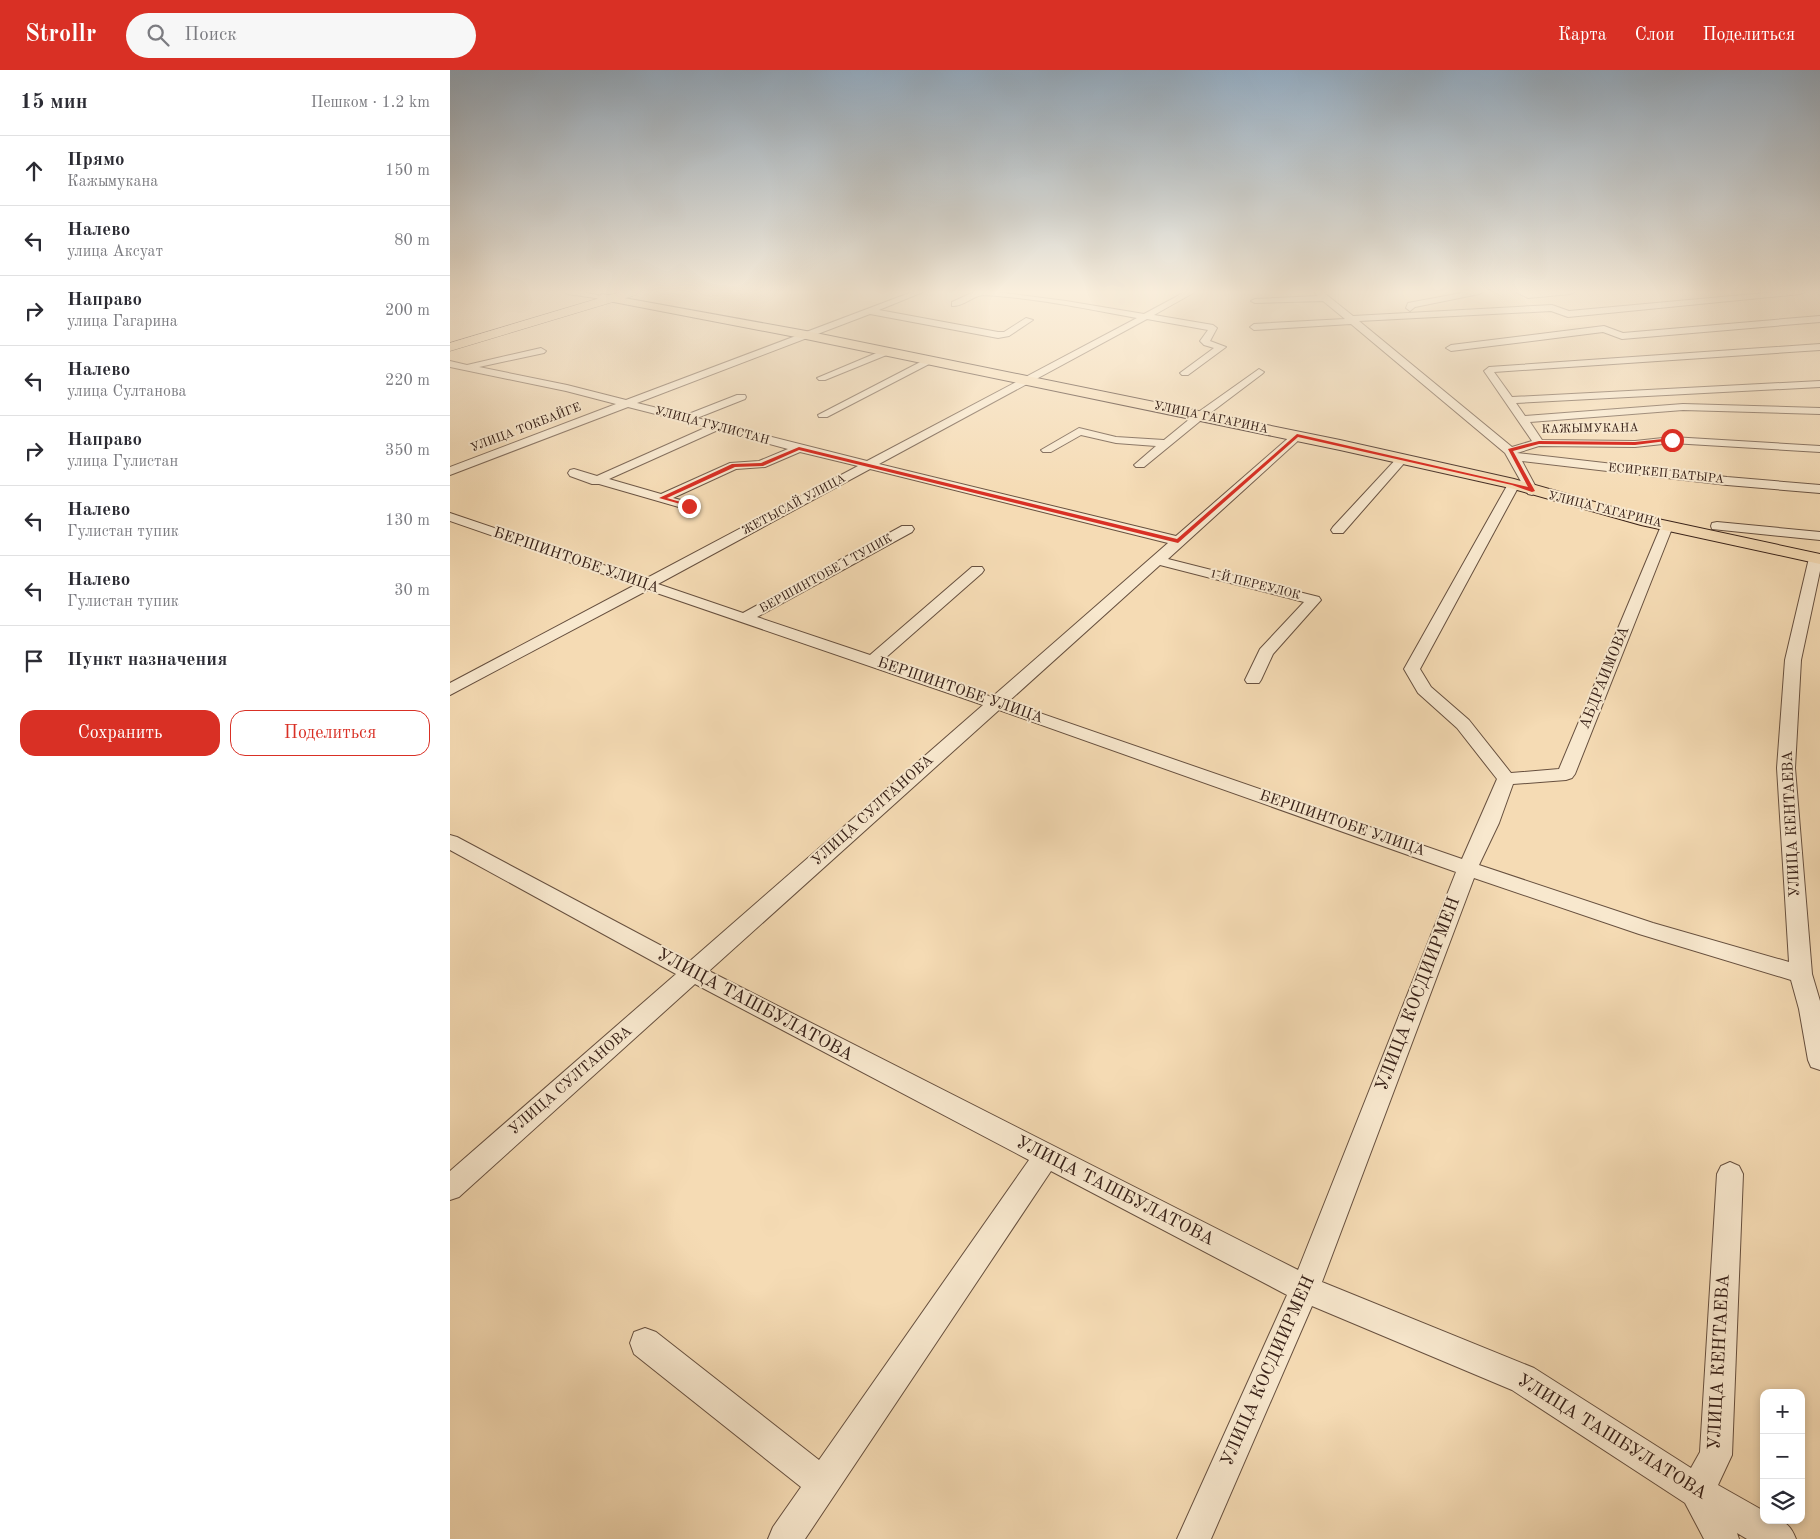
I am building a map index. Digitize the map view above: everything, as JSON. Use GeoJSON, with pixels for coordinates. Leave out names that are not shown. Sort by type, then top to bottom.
{"type":"FeatureCollection","features":[{"type":"Feature","properties":{"kind":"main road","name":"УЛИЦА ГАГАРИНА"},"geometry":{"type":"LineString","coordinates":[[933,361],[1200,415],[1402,459],[1514,484],[1532,491],[1667,526],[1818,558]]}},
{"type":"Feature","properties":{"kind":"street"},"geometry":{"type":"LineString","coordinates":[[450,372],[498,361]]}},
{"type":"Feature","properties":{"kind":"street","name":"УЛИЦА ТОКБАЙГЕ"},"geometry":{"type":"LineString","coordinates":[[450,471],[738,361]]}},
{"type":"Feature","properties":{"kind":"street"},"geometry":{"type":"LineString","coordinates":[[822,378],[865,361]]}},
{"type":"Feature","properties":{"kind":"street"},"geometry":{"type":"LineString","coordinates":[[822,415],[929,361]]}},
{"type":"Feature","properties":{"kind":"street","name":"ЖЕТЫСАЙ УЛИЦА"},"geometry":{"type":"LineString","coordinates":[[450,690],[644,584],[1063,361]]}},
{"type":"Feature","properties":{"kind":"street"},"geometry":{"type":"LineString","coordinates":[[1185,373],[1202,361]]}},
{"type":"Feature","properties":{"kind":"street"},"geometry":{"type":"LineString","coordinates":[[1400,361],[1511,454],[1532,491]]}},
{"type":"Feature","properties":{"kind":"street"},"geometry":{"type":"LineString","coordinates":[[1539,443],[1511,400],[1489,371],[1492,369],[1618,361]]}},
{"type":"Feature","properties":{"kind":"street","name":"УЛИЦА ГУЛИСТАН"},"geometry":{"type":"LineString","coordinates":[[450,364],[567,388],[799,448],[1178,541]]}},
{"type":"Feature","properties":{"kind":"street"},"geometry":{"type":"LineString","coordinates":[[1140,465],[1200,415],[1259,372]]}},
{"type":"Feature","properties":{"kind":"street"},"geometry":{"type":"LineString","coordinates":[[1511,400],[1820,384]]}},
{"type":"Feature","properties":{"kind":"street"},"geometry":{"type":"LineString","coordinates":[[686,419],[741,397]]}},
{"type":"Feature","properties":{"kind":"street"},"geometry":{"type":"LineString","coordinates":[[1522,419],[1683,407],[1820,411]]}},
{"type":"Feature","properties":{"kind":"street"},"geometry":{"type":"LineString","coordinates":[[596,481],[717,427]]}},
{"type":"Feature","properties":{"kind":"street"},"geometry":{"type":"LineString","coordinates":[[1047,450],[1079,430],[1116,440],[1165,443]]}},
{"type":"Feature","properties":{"kind":"street","name":"УЛИЦА СУЛТАНОВА"},"geometry":{"type":"LineString","coordinates":[[450,1188],[1297,436]]}},
{"type":"Feature","properties":{"kind":"street","name":"КАЖЫМУКАНА"},"geometry":{"type":"LineString","coordinates":[[1511,454],[1539,443],[1635,444],[1672,440],[1820,449]]}},
{"type":"Feature","properties":{"kind":"street"},"geometry":{"type":"LineString","coordinates":[[662,498],[734,465],[761,465],[799,448]]}},
{"type":"Feature","properties":{"kind":"street","name":"ЕСИРКЕП БАТЫРА"},"geometry":{"type":"LineString","coordinates":[[1511,454],[1727,482],[1820,489]]}},
{"type":"Feature","properties":{"kind":"street"},"geometry":{"type":"LineString","coordinates":[[1338,530],[1402,459]]}},
{"type":"Feature","properties":{"kind":"street"},"geometry":{"type":"LineString","coordinates":[[574,473],[596,481],[689,506]]}},
{"type":"Feature","properties":{"kind":"street"},"geometry":{"type":"LineString","coordinates":[[1506,779],[1462,724],[1424,690],[1412,669],[1514,484]]}},
{"type":"Feature","properties":{"kind":"street","name":"БЕРШИНТОБЕ УЛИЦА"},"geometry":{"type":"LineString","coordinates":[[450,517],[995,703],[1468,868]]}},
{"type":"Feature","properties":{"kind":"street","name":"АБДРАИМОВА"},"geometry":{"type":"LineString","coordinates":[[1506,779],[1566,774],[1667,526]]}},
{"type":"Feature","properties":{"kind":"street"},"geometry":{"type":"LineString","coordinates":[[1717,526],[1820,536]]}},
{"type":"Feature","properties":{"kind":"street","name":"БЕРШИНТОБЕ 1 ТУПИК"},"geometry":{"type":"LineString","coordinates":[[744,618],[907,529]]}},
{"type":"Feature","properties":{"kind":"street","name":"УЛИЦА КЕНТАЕВА"},"geometry":{"type":"LineString","coordinates":[[1818,558],[1793,660],[1786,768],[1801,974],[1811,1009],[1820,1060]]}},
{"type":"Feature","properties":{"kind":"street","name":"1-Й ПЕРЕУЛОК"},"geometry":{"type":"LineString","coordinates":[[1157,560],[1314,600],[1266,652],[1254,680]]}},
{"type":"Feature","properties":{"kind":"street"},"geometry":{"type":"LineString","coordinates":[[873,661],[977,570]]}},
{"type":"Feature","properties":{"kind":"street","name":"УЛИЦА КОСДИИРМЕН"},"geometry":{"type":"LineString","coordinates":[[1194,1539],[1305,1289],[1468,868],[1489,823],[1506,779]]}},
{"type":"Feature","properties":{"kind":"street","name":"УЛИЦА ТАШБУЛАТОВА"},"geometry":{"type":"LineString","coordinates":[[450,842],[692,973],[1305,1289],[1523,1379],[1697,1491],[1779,1539]]}},
{"type":"Feature","properties":{"kind":"street"},"geometry":{"type":"LineString","coordinates":[[1468,868],[1732,955],[1801,974]]}},
{"type":"Feature","properties":{"kind":"street"},"geometry":{"type":"LineString","coordinates":[[785,1539],[1047,1156]]}},
{"type":"Feature","properties":{"kind":"street","name":"УЛИЦА КЕНТАЕВА"},"geometry":{"type":"LineString","coordinates":[[1697,1491],[1716,1455],[1730,1174]]}},
{"type":"Feature","properties":{"kind":"street"},"geometry":{"type":"LineString","coordinates":[[645,1343],[823,1484]]}},
{"type":"Feature","properties":{"kind":"street"},"geometry":{"type":"LineString","coordinates":[[1697,1491],[1722,1539]]}},
{"type":"Feature","properties":{"kind":"route"},"geometry":{"type":"LineString","coordinates":[[689,506],[662,498],[734,465],[761,465],[799,448],[1178,541],[1297,436],[1514,484],[1532,491],[1510,450],[1539,443],[1635,444],[1672,440]]}}]}
